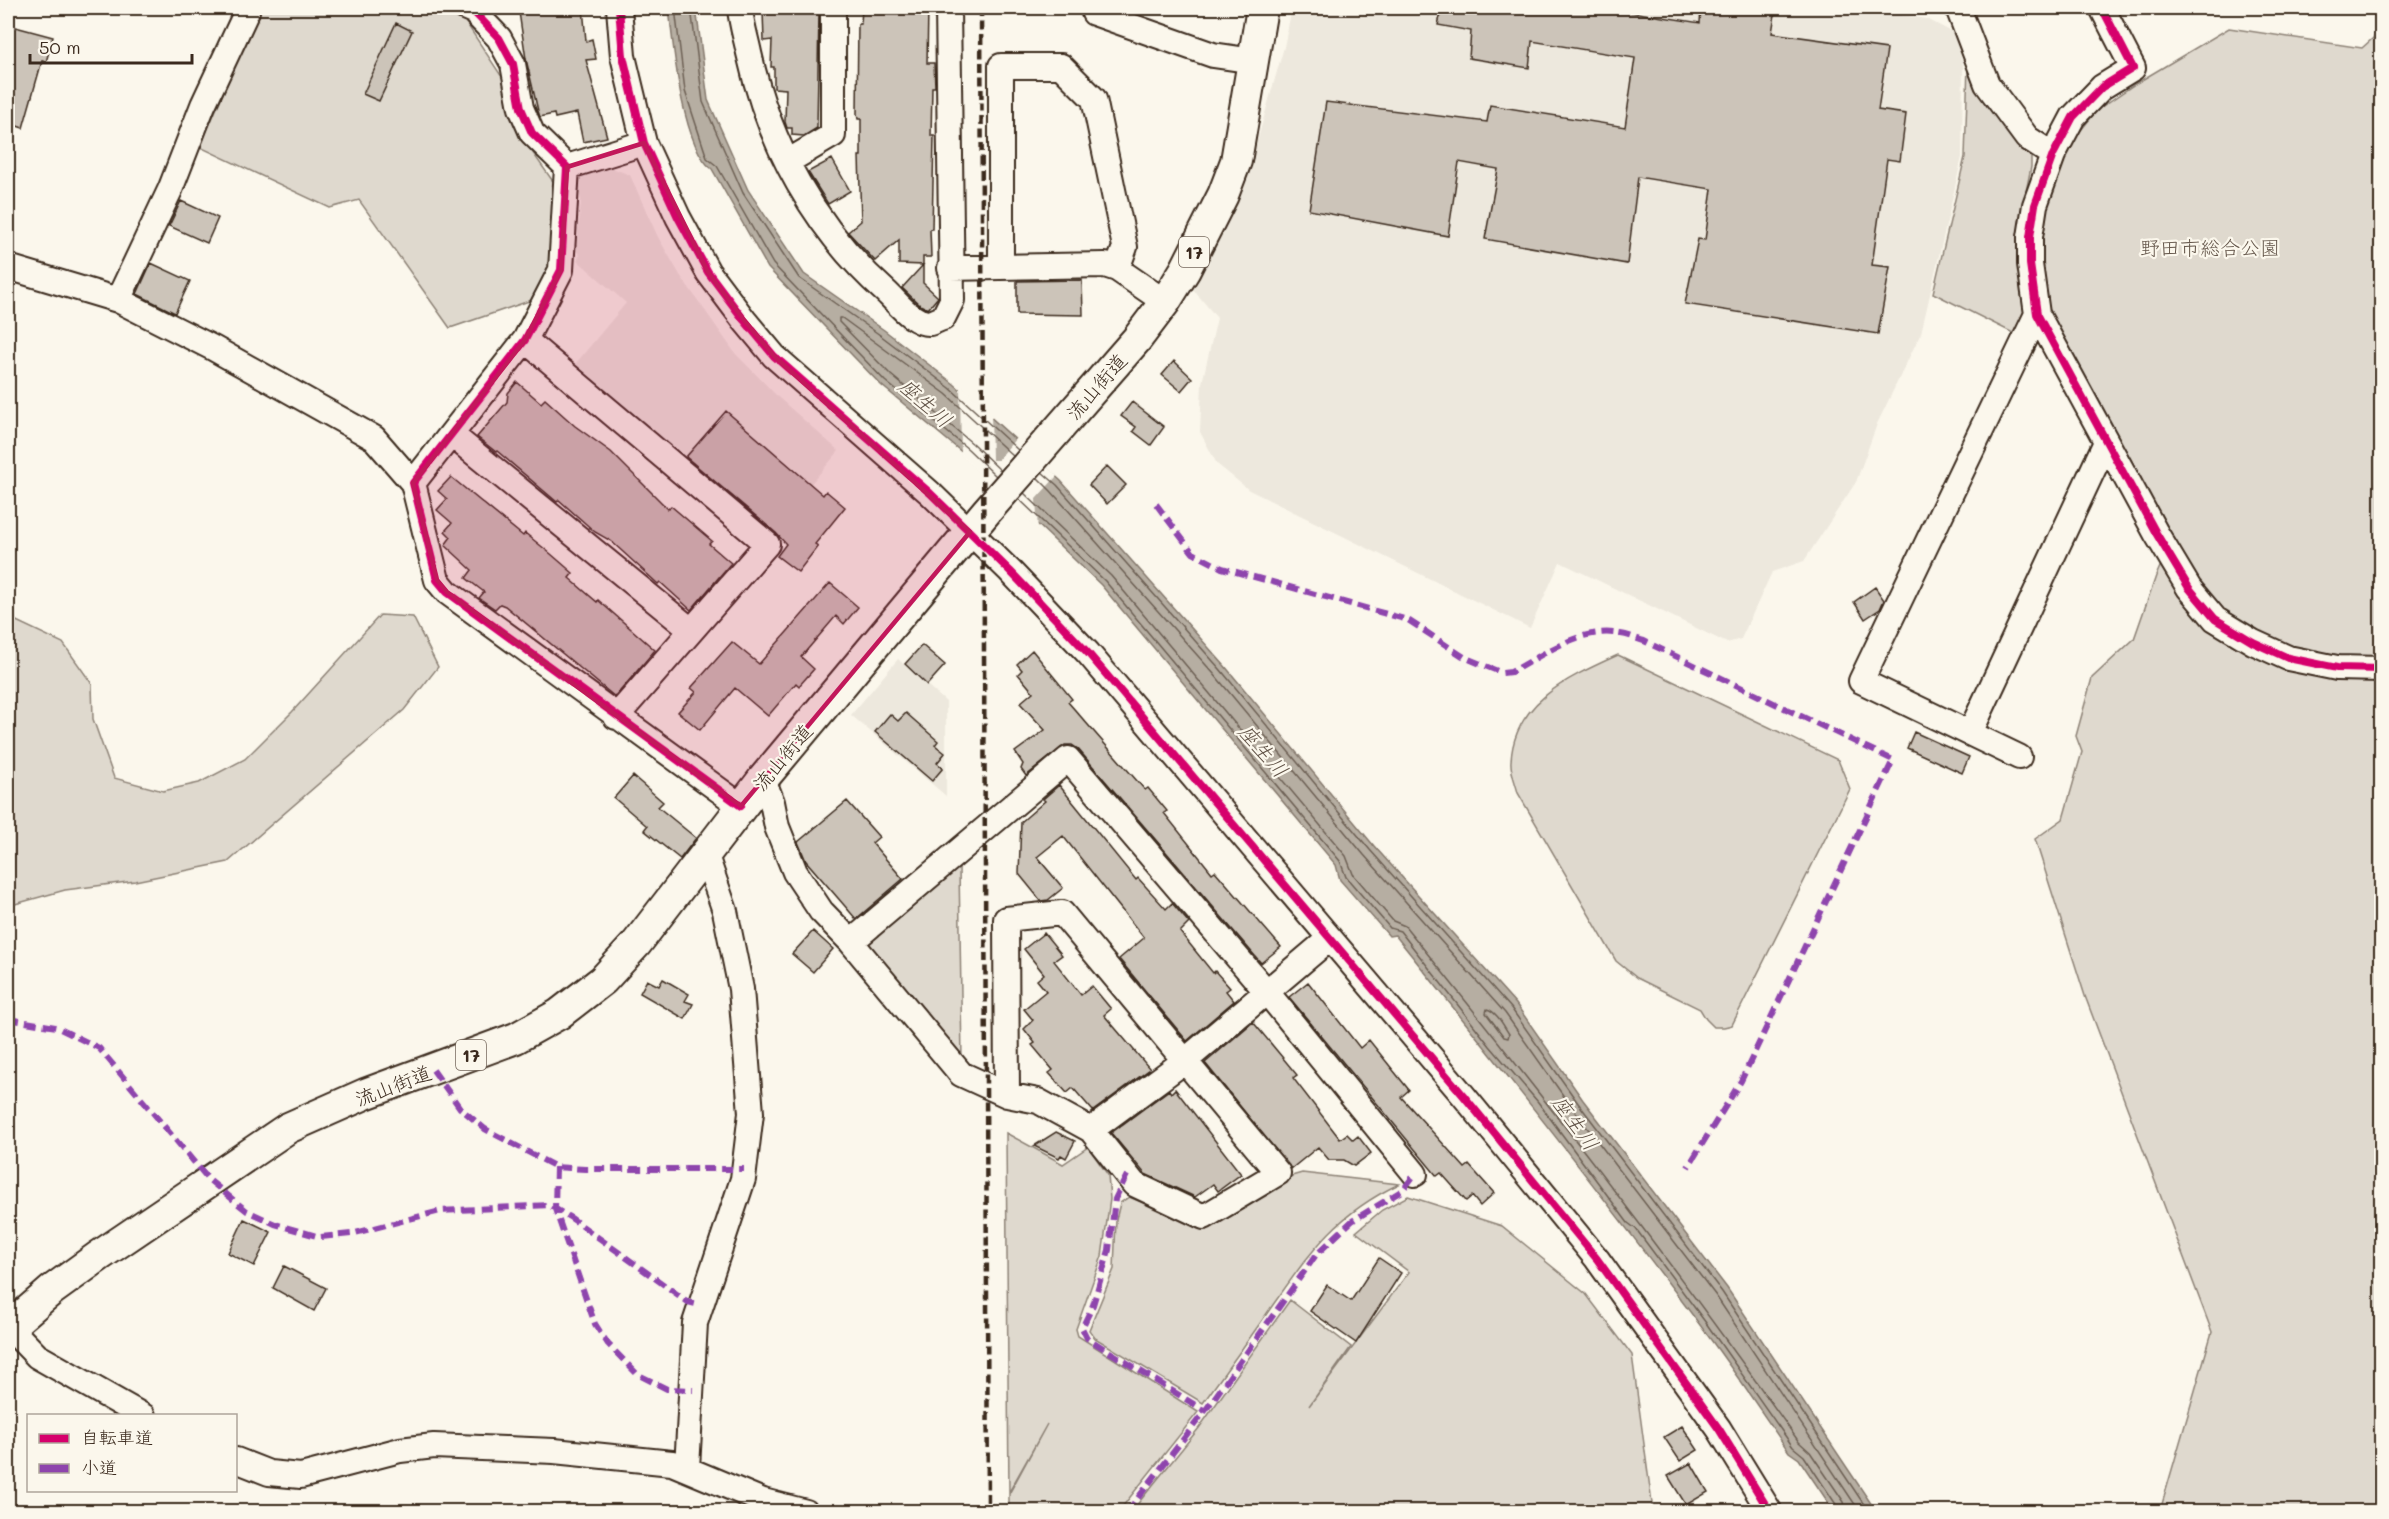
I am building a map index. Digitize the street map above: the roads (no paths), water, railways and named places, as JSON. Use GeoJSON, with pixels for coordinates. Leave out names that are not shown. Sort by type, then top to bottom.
{"type":"FeatureCollection","features":[{"type":"Feature","properties":{"kind":"main road","name":"流山街道"},"geometry":{"type":"LineString","coordinates":[[8,1328],[52,1290],[99,1256],[288,1128],[365,1094],[516,1038],[559,1014],[603,980],[637,943],[763,779],[978,522],[1137,339],[1165,302],[1185,270],[1223,195],[1236,161],[1262,8]]}},
{"type":"Feature","properties":{"kind":"street"},"geometry":{"type":"LineString","coordinates":[[413,483],[525,340],[561,270],[567,167],[532,133],[521,108],[513,64],[499,38],[473,11],[466,8]]}},
{"type":"Feature","properties":{"kind":"street"},"geometry":{"type":"LineString","coordinates":[[619,8],[623,56],[644,143],[678,217],[708,272],[774,356],[930,493],[978,522],[1011,571],[1088,653],[1463,1095],[1597,1259],[1719,1429],[1770,1512]]}},
{"type":"Feature","properties":{"kind":"street"},"geometry":{"type":"LineString","coordinates":[[740,8],[754,76],[774,134],[803,193],[827,229],[867,275],[916,320],[930,323],[943,318],[952,300],[948,8]]}},
{"type":"Feature","properties":{"kind":"street"},"geometry":{"type":"LineString","coordinates":[[786,162],[833,135],[833,8]]}},
{"type":"Feature","properties":{"kind":"street"},"geometry":{"type":"LineString","coordinates":[[1958,8],[1987,84],[2027,138],[2053,155]]}},
{"type":"Feature","properties":{"kind":"street"},"geometry":{"type":"LineString","coordinates":[[2103,8],[2133,68],[2102,87],[2073,117],[2053,155],[2035,205],[2030,237],[2030,264],[2037,314],[2189,588],[2215,619],[2253,642],[2288,658],[2337,668],[2382,669]]}},
{"type":"Feature","properties":{"kind":"street"},"geometry":{"type":"LineString","coordinates":[[118,300],[170,190],[203,105],[247,11]]}},
{"type":"Feature","properties":{"kind":"street"},"geometry":{"type":"LineString","coordinates":[[1094,12],[1213,55],[1254,61]]}},
{"type":"Feature","properties":{"kind":"street"},"geometry":{"type":"LineString","coordinates":[[1001,266],[1001,66],[1061,66],[1094,99],[1125,247],[1117,268]]}},
{"type":"Feature","properties":{"kind":"street"},"geometry":{"type":"LineString","coordinates":[[567,167],[644,143]]}},
{"type":"Feature","properties":{"kind":"street"},"geometry":{"type":"LineString","coordinates":[[950,268],[1105,265],[1117,268],[1165,302]]}},
{"type":"Feature","properties":{"kind":"street"},"geometry":{"type":"LineString","coordinates":[[8,267],[118,300],[213,348],[374,438],[413,483],[436,580],[447,592],[741,806]]}},
{"type":"Feature","properties":{"kind":"street"},"geometry":{"type":"LineString","coordinates":[[2019,757],[1861,681],[2037,314]]}},
{"type":"Feature","properties":{"kind":"street"},"geometry":{"type":"LineString","coordinates":[[525,340],[767,544],[616,717]]}},
{"type":"Feature","properties":{"kind":"street"},"geometry":{"type":"LineString","coordinates":[[452,435],[691,630]]}},
{"type":"Feature","properties":{"kind":"street"},"geometry":{"type":"LineString","coordinates":[[1970,732],[2106,442]]}},
{"type":"Feature","properties":{"kind":"street"},"geometry":{"type":"LineString","coordinates":[[851,942],[1068,759],[1266,991],[1415,1174]]}},
{"type":"Feature","properties":{"kind":"street"},"geometry":{"type":"LineString","coordinates":[[763,779],[772,802],[777,827],[795,872],[821,911],[851,942],[961,1074],[1007,1095],[1038,1101],[1091,1130],[1134,1184],[1204,1217],[1278,1173],[1062,913],[1006,919],[1007,1095]]}},
{"type":"Feature","properties":{"kind":"street"},"geometry":{"type":"LineString","coordinates":[[687,1468],[695,1323],[743,1179],[751,1113],[741,989],[725,911],[705,853]]}},
{"type":"Feature","properties":{"kind":"street"},"geometry":{"type":"LineString","coordinates":[[1091,1130],[1186,1060],[1329,939]]}},
{"type":"Feature","properties":{"kind":"street"},"geometry":{"type":"LineString","coordinates":[[8,1328],[37,1356],[139,1414]]}},
{"type":"Feature","properties":{"kind":"street"},"geometry":{"type":"LineString","coordinates":[[237,1460],[269,1473],[301,1476],[400,1450],[434,1446],[554,1451],[672,1463],[764,1501],[806,1512]]}},
{"type":"Feature","properties":{"kind":"water","name":"座生川"},"geometry":{"type":"Polygon","coordinates":[[[669,8],[696,8],[708,100],[748,190],[804,274],[884,330],[954,384],[1061,481],[1224,665],[1374,846],[1516,1004],[1583,1100],[1727,1288],[1876,1511],[1834,1511],[1799,1459],[1789,1452],[1700,1325],[1511,1080],[1395,935],[1389,936],[1340,880],[1336,865],[1101,585],[964,454],[881,385],[768,268],[693,140],[681,94],[669,8]]]}},
{"type":"Feature","properties":{"kind":"railway"},"geometry":{"type":"LineString","coordinates":[[981,8],[988,1512]]}},
{"type":"Feature","properties":{"kind":"park label","name":"野田市総合公園"},"geometry":{"type":"Point","coordinates":[2210,247]}}]}
